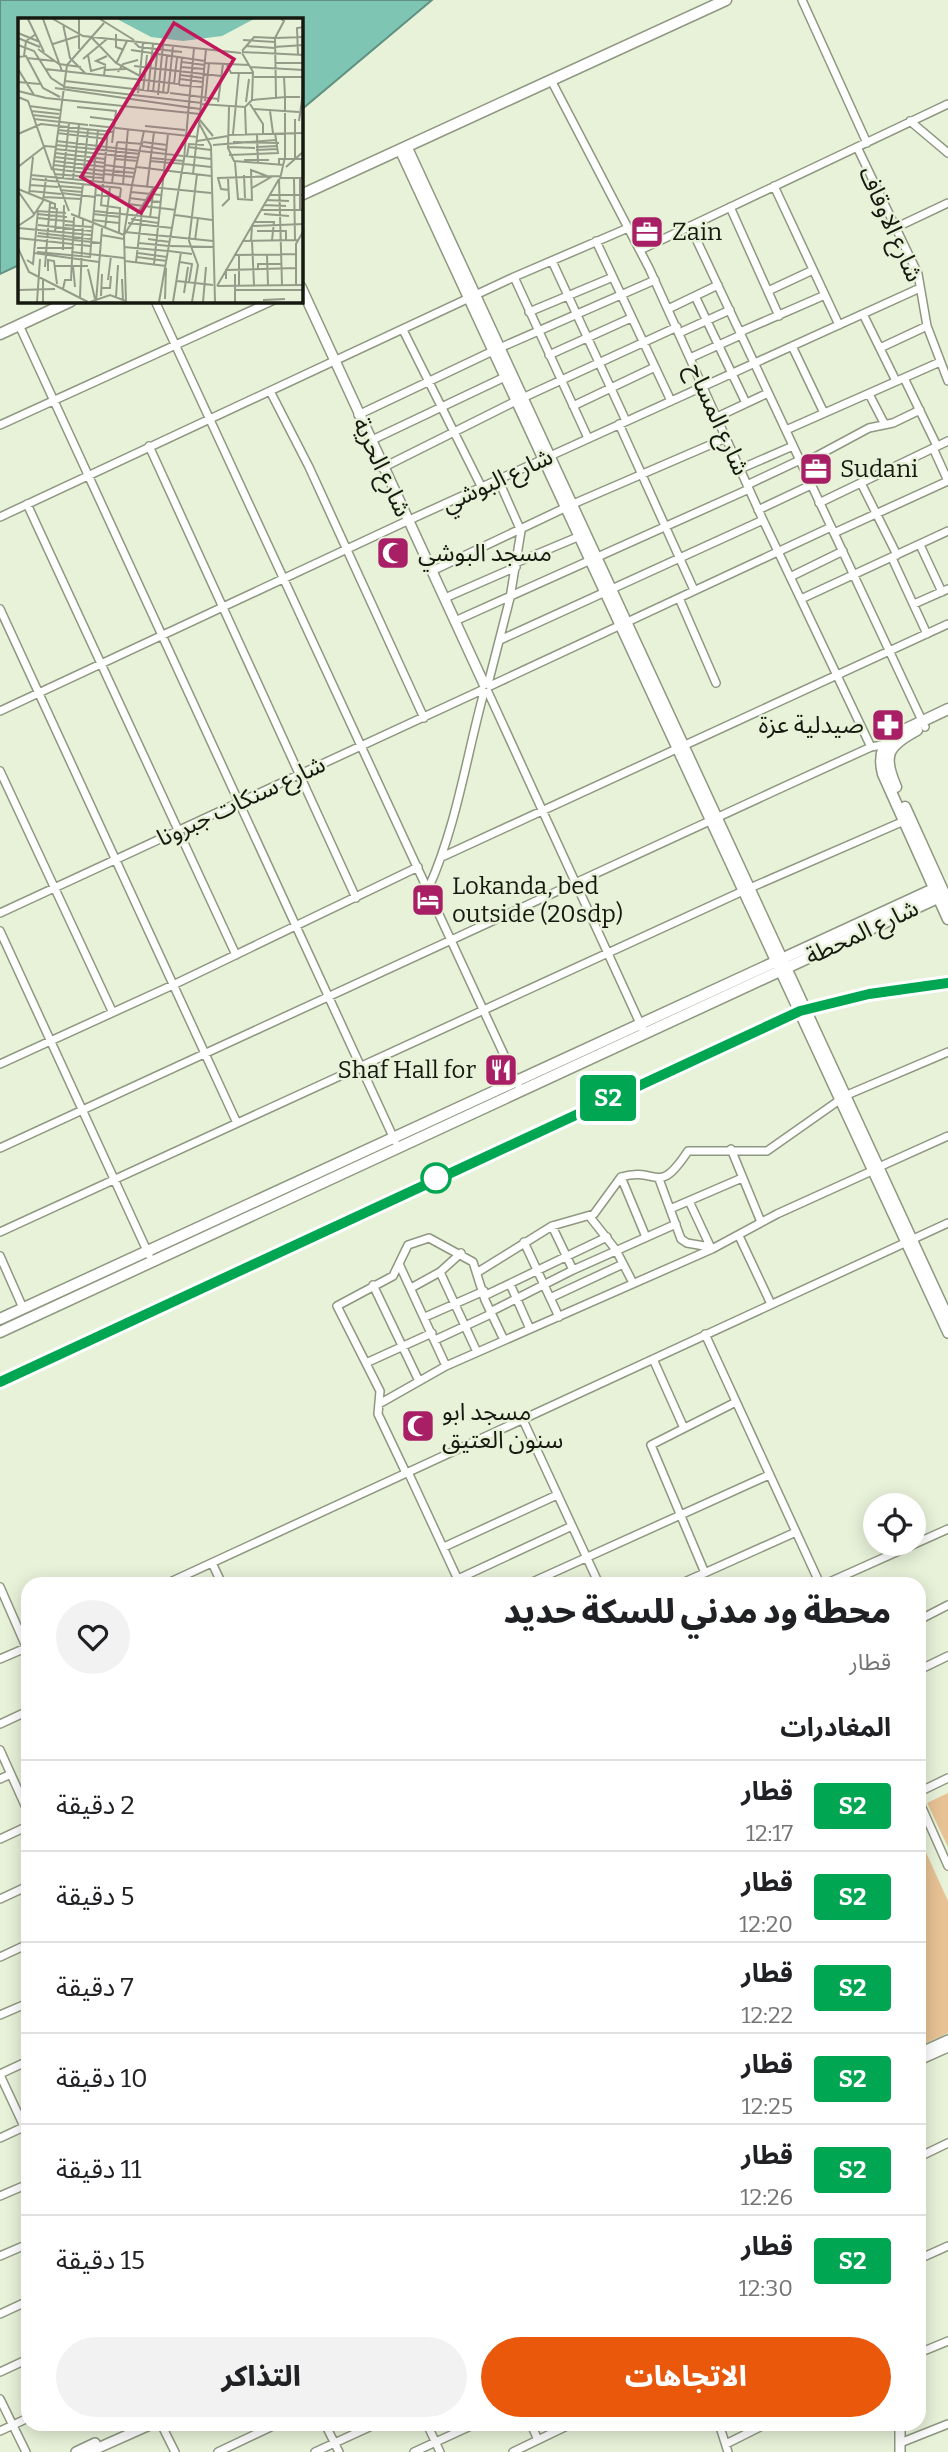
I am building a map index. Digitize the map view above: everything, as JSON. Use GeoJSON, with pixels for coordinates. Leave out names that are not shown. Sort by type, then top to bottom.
{"type":"FeatureCollection","features":[{"type":"Feature","properties":{"kind":"main road"},"geometry":{"type":"LineString","coordinates":[[303,194],[726,0]]}},
{"type":"Feature","properties":{"kind":"main road"},"geometry":{"type":"LineString","coordinates":[[0,334],[67,303]]}},
{"type":"Feature","properties":{"kind":"main road"},"geometry":{"type":"LineString","coordinates":[[941,894],[904,821],[881,767],[888,745],[948,709]]}},
{"type":"Feature","properties":{"kind":"main road"},"geometry":{"type":"LineString","coordinates":[[924,724],[948,716]]}},
{"type":"Feature","properties":{"kind":"main road"},"geometry":{"type":"LineString","coordinates":[[888,745],[890,771],[941,894],[948,919]]}},
{"type":"Feature","properties":{"kind":"main road","name":"شارع المحطة"},"geometry":{"type":"LineString","coordinates":[[395,1141],[941,894]]}},
{"type":"Feature","properties":{"kind":"main road"},"geometry":{"type":"LineString","coordinates":[[0,1319],[146,1249],[395,1141]]}},
{"type":"Feature","properties":{"kind":"main road"},"geometry":{"type":"LineString","coordinates":[[0,1332],[395,1141]]}},
{"type":"Feature","properties":{"kind":"street"},"geometry":{"type":"LineString","coordinates":[[802,0],[867,143]]}},
{"type":"Feature","properties":{"kind":"street","name":"شارع المساح"},"geometry":{"type":"LineString","coordinates":[[551,80],[655,281],[758,510],[871,747]]}},
{"type":"Feature","properties":{"kind":"street"},"geometry":{"type":"LineString","coordinates":[[640,250],[948,104]]}},
{"type":"Feature","properties":{"kind":"street"},"geometry":{"type":"LineString","coordinates":[[910,121],[948,153]]}},
{"type":"Feature","properties":{"kind":"street","name":"شارع الاوقاف"},"geometry":{"type":"LineString","coordinates":[[857,147],[918,274],[927,326],[948,381]]}},
{"type":"Feature","properties":{"kind":"street"},"geometry":{"type":"LineString","coordinates":[[403,148],[877,1168],[948,1334]]}},
{"type":"Feature","properties":{"kind":"street"},"geometry":{"type":"LineString","coordinates":[[774,186],[839,325]]}},
{"type":"Feature","properties":{"kind":"street"},"geometry":{"type":"LineString","coordinates":[[895,228],[948,203]]}},
{"type":"Feature","properties":{"kind":"street"},"geometry":{"type":"LineString","coordinates":[[730,207],[779,316]]}},
{"type":"Feature","properties":{"kind":"street"},"geometry":{"type":"LineString","coordinates":[[690,226],[924,724]]}},
{"type":"Feature","properties":{"kind":"street"},"geometry":{"type":"LineString","coordinates":[[0,517],[514,277],[628,228]]}},
{"type":"Feature","properties":{"kind":"street"},"geometry":{"type":"LineString","coordinates":[[596,242],[671,401]]}},
{"type":"Feature","properties":{"kind":"street"},"geometry":{"type":"LineString","coordinates":[[552,261],[611,387],[642,474],[694,590]]}},
{"type":"Feature","properties":{"kind":"street"},"geometry":{"type":"LineString","coordinates":[[768,291],[813,270]]}},
{"type":"Feature","properties":{"kind":"street"},"geometry":{"type":"LineString","coordinates":[[514,277],[588,438]]}},
{"type":"Feature","properties":{"kind":"street"},"geometry":{"type":"LineString","coordinates":[[529,312],[612,277]]}},
{"type":"Feature","properties":{"kind":"street"},"geometry":{"type":"LineString","coordinates":[[358,415],[498,348],[655,281]]}},
{"type":"Feature","properties":{"kind":"street"},"geometry":{"type":"LineString","coordinates":[[668,309],[718,285]]}},
{"type":"Feature","properties":{"kind":"street","name":"شارع البوشي"},"geometry":{"type":"LineString","coordinates":[[0,711],[498,479],[920,288]]}},
{"type":"Feature","properties":{"kind":"street","name":"شارع الحرية"},"geometry":{"type":"LineString","coordinates":[[303,292],[486,688]]}},
{"type":"Feature","properties":{"kind":"street"},"geometry":{"type":"LineString","coordinates":[[690,358],[825,295]]}},
{"type":"Feature","properties":{"kind":"street"},"geometry":{"type":"LineString","coordinates":[[695,296],[746,403]]}},
{"type":"Feature","properties":{"kind":"street"},"geometry":{"type":"LineString","coordinates":[[156,303],[286,577],[518,1085]]}},
{"type":"Feature","properties":{"kind":"street"},"geometry":{"type":"LineString","coordinates":[[0,425],[268,303]]}},
{"type":"Feature","properties":{"kind":"street"},"geometry":{"type":"LineString","coordinates":[[382,468],[643,342],[730,310]]}},
{"type":"Feature","properties":{"kind":"street"},"geometry":{"type":"LineString","coordinates":[[863,314],[896,381]]}},
{"type":"Feature","properties":{"kind":"street"},"geometry":{"type":"LineString","coordinates":[[549,355],[631,318]]}},
{"type":"Feature","properties":{"kind":"street"},"geometry":{"type":"LineString","coordinates":[[19,325],[395,1141]]}},
{"type":"Feature","properties":{"kind":"street"},"geometry":{"type":"LineString","coordinates":[[880,348],[927,326]]}},
{"type":"Feature","properties":{"kind":"street"},"geometry":{"type":"LineString","coordinates":[[403,330],[482,488]]}},
{"type":"Feature","properties":{"kind":"street"},"geometry":{"type":"LineString","coordinates":[[792,346],[824,413]]}},
{"type":"Feature","properties":{"kind":"street"},"geometry":{"type":"LineString","coordinates":[[498,348],[507,376],[521,399]]}},
{"type":"Feature","properties":{"kind":"street"},"geometry":{"type":"LineString","coordinates":[[786,430],[940,362]]}},
{"type":"Feature","properties":{"kind":"street"},"geometry":{"type":"LineString","coordinates":[[573,406],[655,367]]}},
{"type":"Feature","properties":{"kind":"street"},"geometry":{"type":"LineString","coordinates":[[370,441],[507,376]]}},
{"type":"Feature","properties":{"kind":"street"},"geometry":{"type":"LineString","coordinates":[[904,378],[948,481]]}},
{"type":"Feature","properties":{"kind":"street"},"geometry":{"type":"LineString","coordinates":[[270,391],[424,718]]}},
{"type":"Feature","properties":{"kind":"street"},"geometry":{"type":"LineString","coordinates":[[717,417],[768,393]]}},
{"type":"Feature","properties":{"kind":"street"},"geometry":{"type":"LineString","coordinates":[[869,394],[884,423]]}},
{"type":"Feature","properties":{"kind":"street"},"geometry":{"type":"LineString","coordinates":[[455,621],[666,526],[884,423],[893,423],[920,411]]}},
{"type":"Feature","properties":{"kind":"street"},"geometry":{"type":"LineString","coordinates":[[432,571],[570,506],[726,438]]}},
{"type":"Feature","properties":{"kind":"street"},"geometry":{"type":"LineString","coordinates":[[819,503],[948,441]]}},
{"type":"Feature","properties":{"kind":"street"},"geometry":{"type":"LineString","coordinates":[[149,446],[356,898]]}},
{"type":"Feature","properties":{"kind":"street"},"geometry":{"type":"LineString","coordinates":[[740,470],[793,446]]}},
{"type":"Feature","properties":{"kind":"street"},"geometry":{"type":"LineString","coordinates":[[429,887],[444,856],[517,564],[521,531],[498,479]]}},
{"type":"Feature","properties":{"kind":"street","name":"شارع سنكات جبرونا"},"geometry":{"type":"LineString","coordinates":[[0,913],[778,551],[877,514],[948,481]]}},
{"type":"Feature","properties":{"kind":"street"},"geometry":{"type":"LineString","coordinates":[[861,483],[877,514],[927,634]]}},
{"type":"Feature","properties":{"kind":"street"},"geometry":{"type":"LineString","coordinates":[[758,510],[811,485]]}},
{"type":"Feature","properties":{"kind":"street"},"geometry":{"type":"LineString","coordinates":[[27,504],[236,955]]}},
{"type":"Feature","properties":{"kind":"street"},"geometry":{"type":"LineString","coordinates":[[570,506],[580,536],[594,558]]}},
{"type":"Feature","properties":{"kind":"street"},"geometry":{"type":"LineString","coordinates":[[500,640],[763,520]]}},
{"type":"Feature","properties":{"kind":"street"},"geometry":{"type":"LineString","coordinates":[[801,599],[946,532],[948,542]]}},
{"type":"Feature","properties":{"kind":"street"},"geometry":{"type":"LineString","coordinates":[[445,598],[580,536]]}},
{"type":"Feature","properties":{"kind":"street"},"geometry":{"type":"LineString","coordinates":[[914,604],[945,590],[920,545]]}},
{"type":"Feature","properties":{"kind":"street"},"geometry":{"type":"LineString","coordinates":[[790,577],[843,551]]}},
{"type":"Feature","properties":{"kind":"street"},"geometry":{"type":"LineString","coordinates":[[679,598],[716,683]]}},
{"type":"Feature","properties":{"kind":"street"},"geometry":{"type":"LineString","coordinates":[[0,609],[237,1123]]}},
{"type":"Feature","properties":{"kind":"street"},"geometry":{"type":"LineString","coordinates":[[444,856],[948,624]]}},
{"type":"Feature","properties":{"kind":"street"},"geometry":{"type":"LineString","coordinates":[[486,688],[642,1028]]}},
{"type":"Feature","properties":{"kind":"street"},"geometry":{"type":"LineString","coordinates":[[0,1148],[871,747],[888,745]]}},
{"type":"Feature","properties":{"kind":"street"},"geometry":{"type":"LineString","coordinates":[[0,771],[112,1011]]}},
{"type":"Feature","properties":{"kind":"street"},"geometry":{"type":"LineString","coordinates":[[0,1232],[747,889],[904,821]]}},
{"type":"Feature","properties":{"kind":"street"},"geometry":{"type":"LineString","coordinates":[[0,1064],[173,985],[418,867]]}},
{"type":"Feature","properties":{"kind":"street"},"geometry":{"type":"LineString","coordinates":[[0,931],[151,1260]]}},
{"type":"Feature","properties":{"kind":"street"},"geometry":{"type":"LineString","coordinates":[[621,1177],[659,1179],[674,1172],[688,1151],[772,1150],[844,1097],[948,1052]]}},
{"type":"Feature","properties":{"kind":"street"},"geometry":{"type":"LineString","coordinates":[[379,1404],[418,1379],[739,1236],[761,1222],[948,1136]]}},
{"type":"Feature","properties":{"kind":"street"},"geometry":{"type":"LineString","coordinates":[[731,1149],[761,1222]]}},
{"type":"Feature","properties":{"kind":"street"},"geometry":{"type":"LineString","coordinates":[[478,1272],[552,1226],[590,1217],[621,1177]]}},
{"type":"Feature","properties":{"kind":"street"},"geometry":{"type":"LineString","coordinates":[[621,1177],[646,1237]]}},
{"type":"Feature","properties":{"kind":"street"},"geometry":{"type":"LineString","coordinates":[[670,1209],[742,1178]]}},
{"type":"Feature","properties":{"kind":"street"},"geometry":{"type":"LineString","coordinates":[[659,1179],[683,1241],[711,1248]]}},
{"type":"Feature","properties":{"kind":"street"},"geometry":{"type":"LineString","coordinates":[[689,1201],[711,1248]]}},
{"type":"Feature","properties":{"kind":"street"},"geometry":{"type":"LineString","coordinates":[[590,1217],[616,1250],[633,1283]]}},
{"type":"Feature","properties":{"kind":"street"},"geometry":{"type":"LineString","coordinates":[[181,1577],[948,1223]]}},
{"type":"Feature","properties":{"kind":"street"},"geometry":{"type":"LineString","coordinates":[[366,1363],[403,1346],[465,1326],[573,1270],[676,1224]]}},
{"type":"Feature","properties":{"kind":"street"},"geometry":{"type":"LineString","coordinates":[[552,1226],[573,1270]]}},
{"type":"Feature","properties":{"kind":"street"},"geometry":{"type":"LineString","coordinates":[[739,1236],[771,1304]]}},
{"type":"Feature","properties":{"kind":"street"},"geometry":{"type":"LineString","coordinates":[[425,1317],[510,1284],[607,1237]]}},
{"type":"Feature","properties":{"kind":"street"},"geometry":{"type":"LineString","coordinates":[[457,1577],[378,1414],[380,1391],[337,1306],[393,1276],[408,1245],[421,1239],[435,1240],[473,1262],[491,1313],[504,1340]]}},
{"type":"Feature","properties":{"kind":"street"},"geometry":{"type":"LineString","coordinates":[[910,1241],[948,1317]]}},
{"type":"Feature","properties":{"kind":"street"},"geometry":{"type":"LineString","coordinates":[[524,1242],[559,1317]]}},
{"type":"Feature","properties":{"kind":"street"},"geometry":{"type":"LineString","coordinates":[[411,1288],[440,1272],[461,1253]]}},
{"type":"Feature","properties":{"kind":"street"},"geometry":{"type":"LineString","coordinates":[[0,1256],[23,1308]]}},
{"type":"Feature","properties":{"kind":"street"},"geometry":{"type":"LineString","coordinates":[[550,1298],[624,1264]]}},
{"type":"Feature","properties":{"kind":"street"},"geometry":{"type":"LineString","coordinates":[[400,1266],[446,1366]]}},
{"type":"Feature","properties":{"kind":"street"},"geometry":{"type":"LineString","coordinates":[[440,1272],[477,1352]]}},
{"type":"Feature","properties":{"kind":"street"},"geometry":{"type":"LineString","coordinates":[[510,1284],[530,1329]]}},
{"type":"Feature","properties":{"kind":"street"},"geometry":{"type":"LineString","coordinates":[[373,1285],[418,1379]]}},
{"type":"Feature","properties":{"kind":"street"},"geometry":{"type":"LineString","coordinates":[[705,1334],[817,1577]]}},
{"type":"Feature","properties":{"kind":"street"},"geometry":{"type":"LineString","coordinates":[[653,1359],[683,1426]]}},
{"type":"Feature","properties":{"kind":"street"},"geometry":{"type":"LineString","coordinates":[[705,1573],[651,1445],[683,1426],[736,1402]]}},
{"type":"Feature","properties":{"kind":"street"},"geometry":{"type":"LineString","coordinates":[[523,1420],[596,1577]]}},
{"type":"Feature","properties":{"kind":"street"},"geometry":{"type":"LineString","coordinates":[[544,1577],[769,1475]]}},
{"type":"Feature","properties":{"kind":"street"},"geometry":{"type":"LineString","coordinates":[[444,1547],[557,1495]]}},
{"type":"Feature","properties":{"kind":"street"},"geometry":{"type":"LineString","coordinates":[[467,1577],[572,1526]]}},
{"type":"Feature","properties":{"kind":"street"},"geometry":{"type":"LineString","coordinates":[[841,1577],[948,1529]]}},
{"type":"Feature","properties":{"kind":"street"},"geometry":{"type":"LineString","coordinates":[[696,1577],[796,1532]]}},
{"type":"Feature","properties":{"kind":"street"},"geometry":{"type":"LineString","coordinates":[[212,1563],[219,1577]]}},
{"type":"Feature","properties":{"kind":"street"},"geometry":{"type":"LineString","coordinates":[[0,1587],[3,1600],[21,1636]]}},
{"type":"Feature","properties":{"kind":"street"},"geometry":{"type":"LineString","coordinates":[[926,1616],[948,1605]]}},
{"type":"Feature","properties":{"kind":"street"},"geometry":{"type":"LineString","coordinates":[[0,1659],[21,1650]]}},
{"type":"Feature","properties":{"kind":"street"},"geometry":{"type":"LineString","coordinates":[[926,1667],[948,1656]]}},
{"type":"Feature","properties":{"kind":"street"},"geometry":{"type":"LineString","coordinates":[[0,1724],[21,1714]]}},
{"type":"Feature","properties":{"kind":"street"},"geometry":{"type":"LineString","coordinates":[[0,1751],[21,1796]]}},
{"type":"Feature","properties":{"kind":"street"},"geometry":{"type":"LineString","coordinates":[[0,1779],[11,1774]]}},
{"type":"Feature","properties":{"kind":"street"},"geometry":{"type":"LineString","coordinates":[[926,1789],[948,1778]]}},
{"type":"Feature","properties":{"kind":"street"},"geometry":{"type":"LineString","coordinates":[[926,1817],[948,1866]]}},
{"type":"Feature","properties":{"kind":"street"},"geometry":{"type":"LineString","coordinates":[[0,1839],[21,1829]]}},
{"type":"Feature","properties":{"kind":"street"},"geometry":{"type":"LineString","coordinates":[[0,1899],[21,1889]]}},
{"type":"Feature","properties":{"kind":"street"},"geometry":{"type":"LineString","coordinates":[[0,1957],[21,1947]]}},
{"type":"Feature","properties":{"kind":"street"},"geometry":{"type":"LineString","coordinates":[[0,2015],[21,2006]]}},
{"type":"Feature","properties":{"kind":"street"},"geometry":{"type":"LineString","coordinates":[[926,2050],[948,2039]]}},
{"type":"Feature","properties":{"kind":"street"},"geometry":{"type":"LineString","coordinates":[[926,2057],[948,2047]]}},
{"type":"Feature","properties":{"kind":"street"},"geometry":{"type":"LineString","coordinates":[[21,2064],[0,2074],[21,2117]]}},
{"type":"Feature","properties":{"kind":"street"},"geometry":{"type":"LineString","coordinates":[[0,2138],[21,2131]]}},
{"type":"Feature","properties":{"kind":"street"},"geometry":{"type":"LineString","coordinates":[[926,2154],[948,2143]]}},
{"type":"Feature","properties":{"kind":"street"},"geometry":{"type":"LineString","coordinates":[[0,2196],[21,2187]]}},
{"type":"Feature","properties":{"kind":"street"},"geometry":{"type":"LineString","coordinates":[[926,2256],[948,2246]]}},
{"type":"Feature","properties":{"kind":"street"},"geometry":{"type":"LineString","coordinates":[[0,2256],[21,2247]]}},
{"type":"Feature","properties":{"kind":"street"},"geometry":{"type":"LineString","coordinates":[[0,2314],[21,2304]]}},
{"type":"Feature","properties":{"kind":"street"},"geometry":{"type":"LineString","coordinates":[[926,2350],[948,2341]]}},
{"type":"Feature","properties":{"kind":"street"},"geometry":{"type":"LineString","coordinates":[[0,2372],[21,2362]]}},
{"type":"Feature","properties":{"kind":"street"},"geometry":{"type":"LineString","coordinates":[[0,2399],[26,2452]]}},
{"type":"Feature","properties":{"kind":"street"},"geometry":{"type":"LineString","coordinates":[[0,2431],[21,2421]]}},
{"type":"Feature","properties":{"kind":"street"},"geometry":{"type":"LineString","coordinates":[[900,2448],[948,2424]]}},
{"type":"Feature","properties":{"kind":"street"},"geometry":{"type":"LineString","coordinates":[[76,2452],[122,2431]]}},
{"type":"Feature","properties":{"kind":"street"},"geometry":{"type":"LineString","coordinates":[[89,2452],[136,2431]]}},
{"type":"Feature","properties":{"kind":"street"},"geometry":{"type":"LineString","coordinates":[[165,2431],[176,2452]]}},
{"type":"Feature","properties":{"kind":"street"},"geometry":{"type":"LineString","coordinates":[[218,2452],[235,2448],[265,2431]]}},
{"type":"Feature","properties":{"kind":"street"},"geometry":{"type":"LineString","coordinates":[[329,2431],[339,2452]]}},
{"type":"Feature","properties":{"kind":"street"},"geometry":{"type":"LineString","coordinates":[[315,2452],[361,2431]]}},
{"type":"Feature","properties":{"kind":"street"},"geometry":{"type":"LineString","coordinates":[[430,2431],[440,2452]]}},
{"type":"Feature","properties":{"kind":"street"},"geometry":{"type":"LineString","coordinates":[[414,2452],[460,2431]]}},
{"type":"Feature","properties":{"kind":"street"},"geometry":{"type":"LineString","coordinates":[[534,2431],[538,2440]]}},
{"type":"Feature","properties":{"kind":"street"},"geometry":{"type":"LineString","coordinates":[[513,2452],[557,2431]]}},
{"type":"Feature","properties":{"kind":"street"},"geometry":{"type":"LineString","coordinates":[[721,2431],[727,2448],[755,2431]]}},
{"type":"Feature","properties":{"kind":"shaded area"},"geometry":{"type":"Polygon","coordinates":[[[948,1793],[948,1847],[927,1803],[948,1793]]]}},
{"type":"Feature","properties":{"kind":"shaded area"},"geometry":{"type":"Polygon","coordinates":[[[926,1852],[948,1901],[948,2033],[926,2043],[926,1852]]]}},
{"type":"Feature","properties":{"kind":"water"},"geometry":{"type":"Polygon","coordinates":[[[0,0],[432,0],[303,108],[303,18],[18,18],[18,265],[0,274],[0,0]]]}},
{"type":"Feature","properties":{"kind":"railway"},"geometry":{"type":"LineString","coordinates":[[0,1382],[800,1011],[869,994],[948,983]]}},
{"type":"Feature","properties":{"kind":"train","name":"S2"},"geometry":{"type":"LineString","coordinates":[[0,1382],[437,1177],[807,1008],[869,994],[948,983]]}},
{"type":"Feature","properties":{"kind":"place","name":"Zain"},"geometry":{"type":"Point","coordinates":[647,232]}},
{"type":"Feature","properties":{"kind":"place","name":"Sudani"},"geometry":{"type":"Point","coordinates":[816,469]}},
{"type":"Feature","properties":{"kind":"place","name":"مسجد البوشي"},"geometry":{"type":"Point","coordinates":[393,553]}},
{"type":"Feature","properties":{"kind":"place","name":"صيدلية عزة"},"geometry":{"type":"Point","coordinates":[888,725]}},
{"type":"Feature","properties":{"kind":"place","name":"Lokanda, bed outside (20sdp)"},"geometry":{"type":"Point","coordinates":[428,900]}},
{"type":"Feature","properties":{"kind":"place","name":"Shaf Hall for"},"geometry":{"type":"Point","coordinates":[501,1070]}},
{"type":"Feature","properties":{"kind":"place","name":"مسجد ابو سنون العتيق"},"geometry":{"type":"Point","coordinates":[418,1426]}}]}
